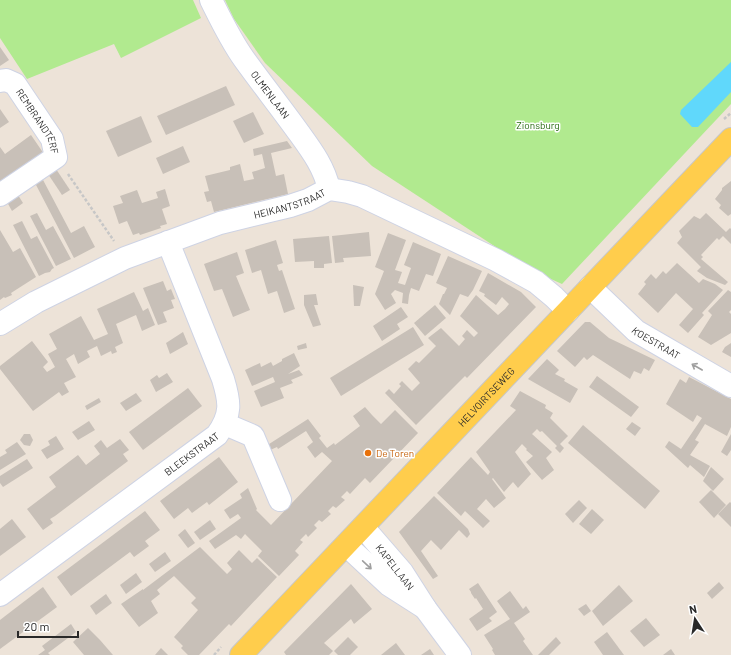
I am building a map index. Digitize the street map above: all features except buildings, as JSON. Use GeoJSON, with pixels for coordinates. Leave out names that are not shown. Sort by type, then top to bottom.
{"type":"FeatureCollection","features":[{"type":"Feature","properties":{"kind":"main road","name":"HELVOIRTSEWEG"},"geometry":{"type":"LineString","coordinates":[[241,655],[731,139]]}},
{"type":"Feature","properties":{"kind":"street","name":"OLMENLAAN"},"geometry":{"type":"LineString","coordinates":[[211,0],[226,30],[243,57],[288,116],[322,166],[329,189]]}},
{"type":"Feature","properties":{"kind":"street","name":"REMBRANDTERF"},"geometry":{"type":"LineString","coordinates":[[0,81],[6,80],[15,84],[52,138],[56,157],[0,195]]}},
{"type":"Feature","properties":{"kind":"street","name":"HEIKANTSTRAAT"},"geometry":{"type":"LineString","coordinates":[[0,324],[36,302],[125,258],[220,223],[290,206],[308,200],[329,189],[362,196],[496,260],[536,282],[568,311]]}},
{"type":"Feature","properties":{"kind":"street","name":"BLEEKSTRAAT"},"geometry":{"type":"LineString","coordinates":[[0,595],[217,435],[225,424],[229,409],[228,395],[223,378],[168,242]]}},
{"type":"Feature","properties":{"kind":"street","name":"KOESTRAAT"},"geometry":{"type":"LineString","coordinates":[[590,287],[636,331],[731,386]]}},
{"type":"Feature","properties":{"kind":"street"},"geometry":{"type":"LineString","coordinates":[[225,424],[253,436],[280,500]]}},
{"type":"Feature","properties":{"kind":"street","name":"KAPELLAAN"},"geometry":{"type":"LineString","coordinates":[[364,527],[402,572],[460,655]]}},
{"type":"Feature","properties":{"kind":"street","name":"KAPELLAAN"},"geometry":{"type":"LineString","coordinates":[[346,545],[389,585],[426,608]]}},
{"type":"Feature","properties":{"kind":"path"},"geometry":{"type":"LineString","coordinates":[[56,157],[125,258]]}},
{"type":"Feature","properties":{"kind":"green space"},"geometry":{"type":"Polygon","coordinates":[[[0,0],[193,0],[201,18],[121,58],[114,44],[27,79],[0,38],[0,0]]]}},
{"type":"Feature","properties":{"kind":"green space","name":"Zionsburg"},"geometry":{"type":"Polygon","coordinates":[[[225,0],[731,0],[731,104],[562,284],[531,270],[372,166],[265,63],[234,19],[225,0]]]}},
{"type":"Feature","properties":{"kind":"water"},"geometry":{"type":"Polygon","coordinates":[[[731,62],[731,92],[698,127],[692,127],[680,114],[681,110],[731,62]]]}},
{"type":"Feature","properties":{"kind":"place","name":"De Toren"},"geometry":{"type":"Point","coordinates":[368,453]}}]}
